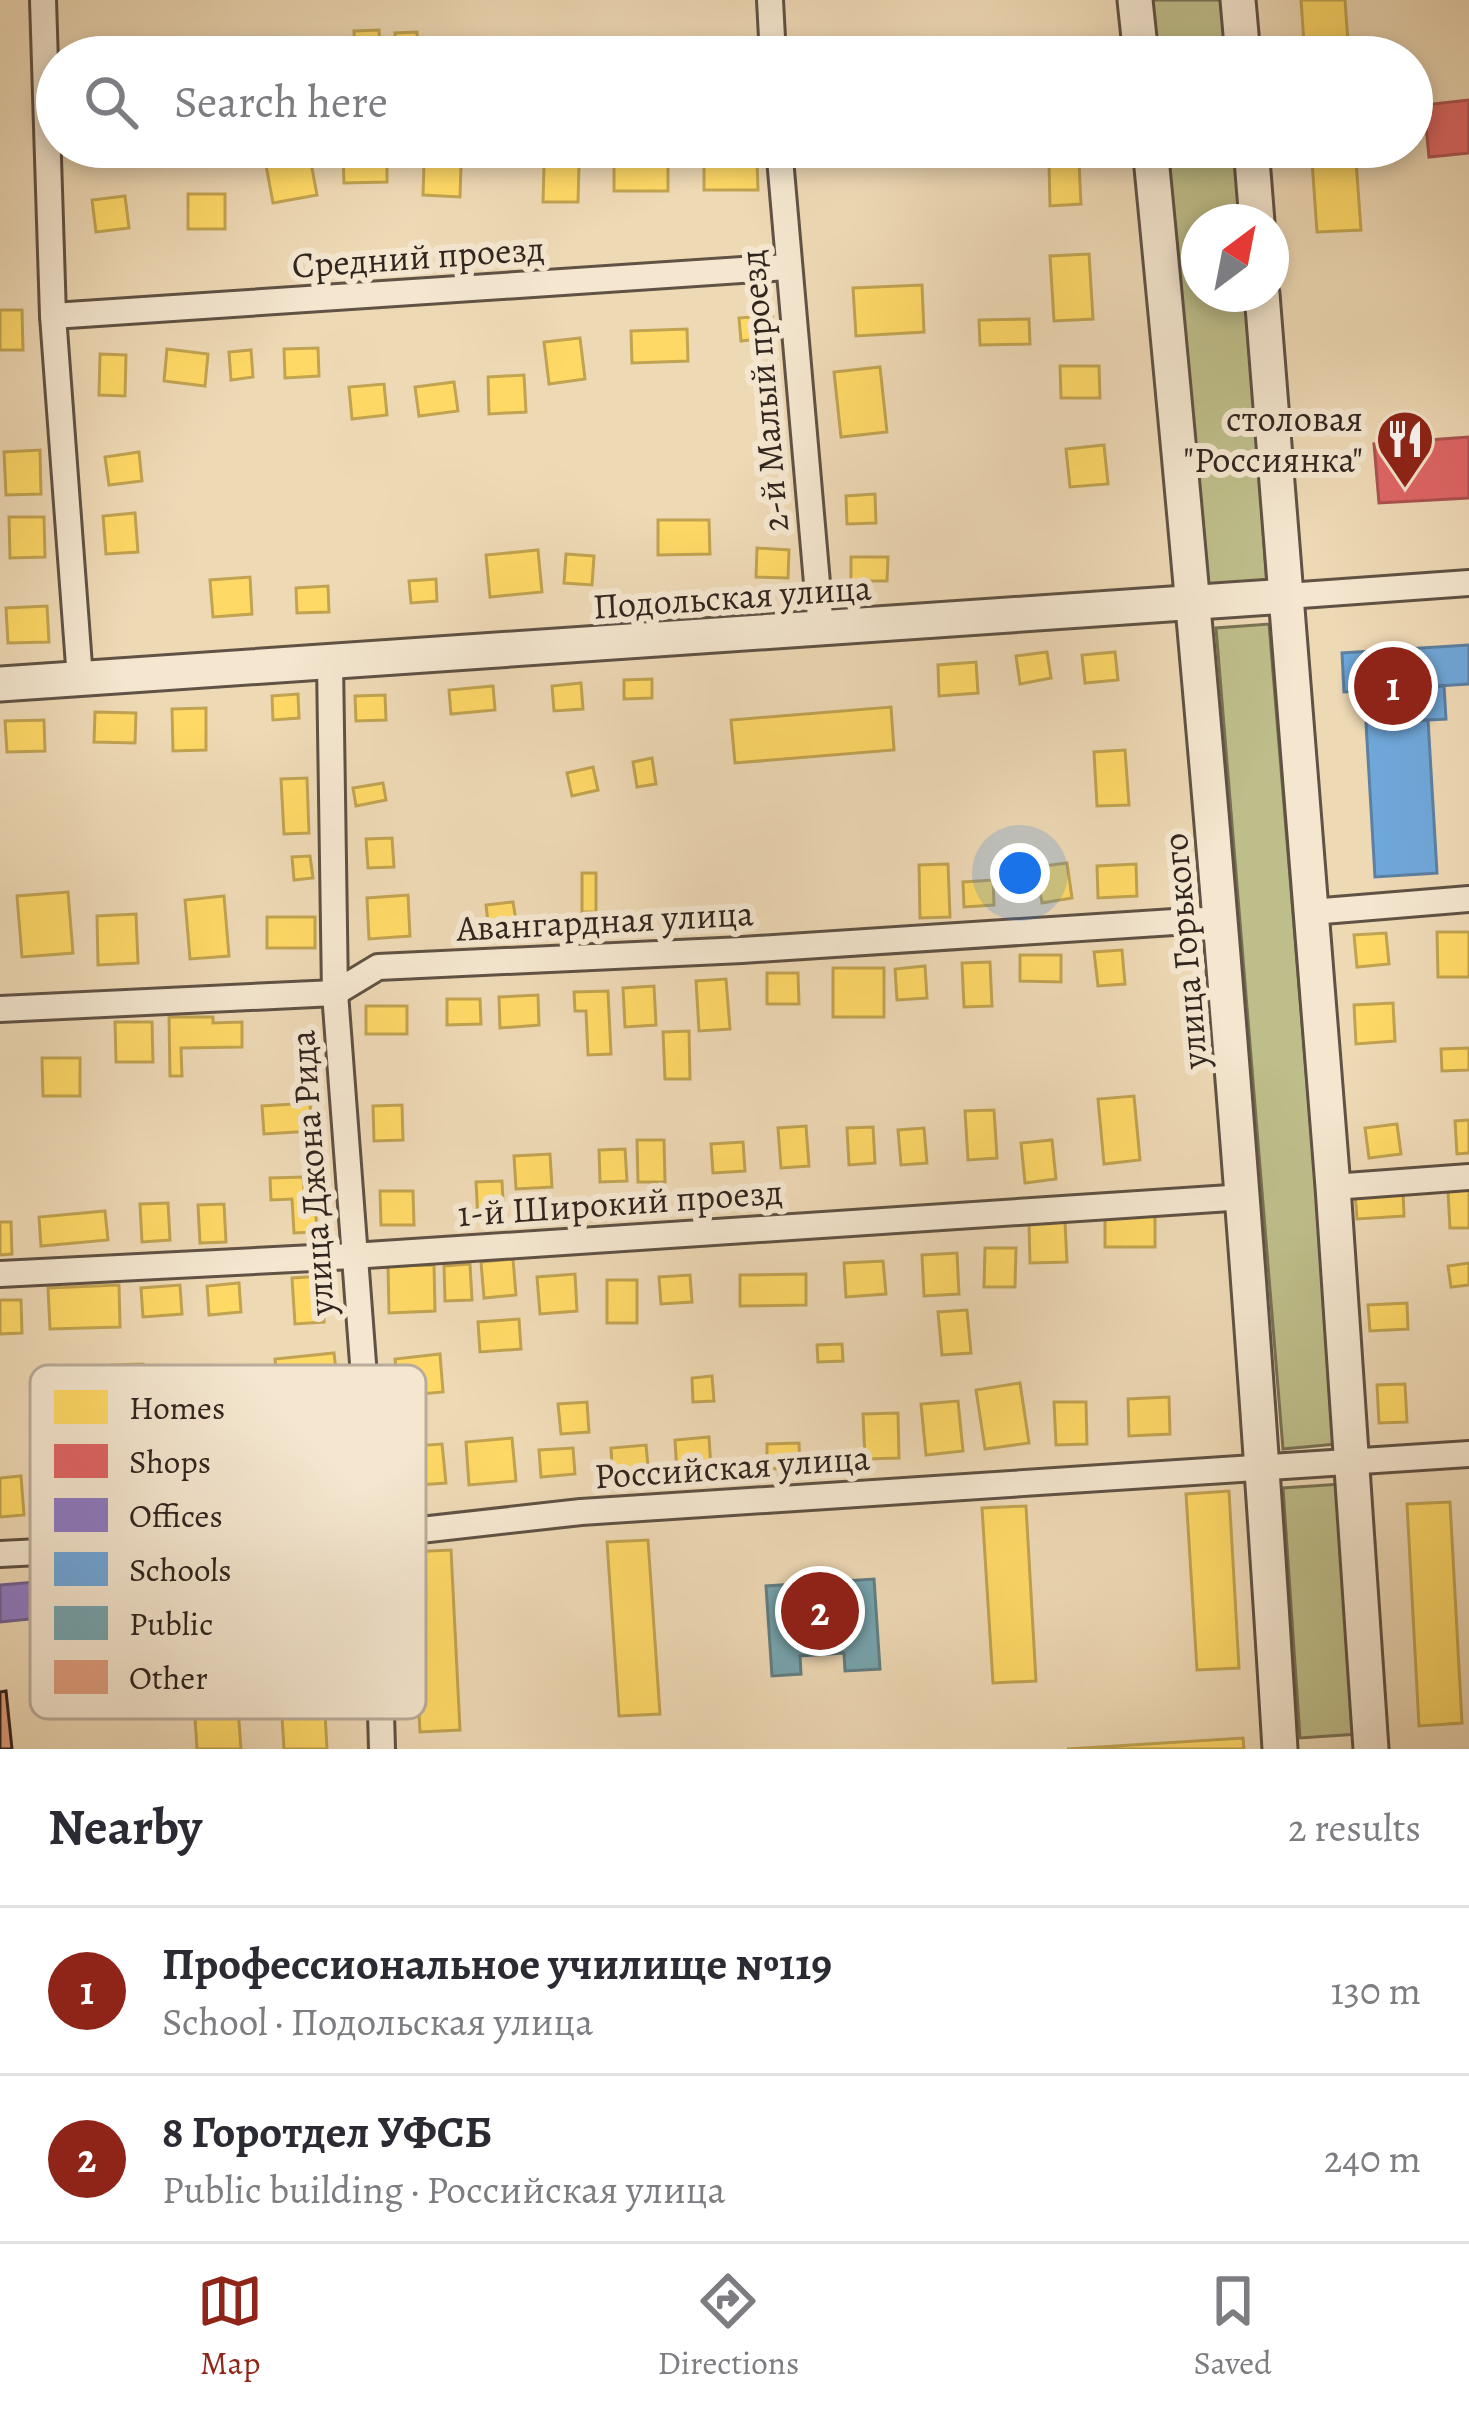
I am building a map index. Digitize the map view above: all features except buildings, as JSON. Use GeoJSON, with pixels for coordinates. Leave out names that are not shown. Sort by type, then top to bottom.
{"type":"FeatureCollection","features":[{"type":"Feature","properties":{"kind":"street"},"geometry":{"type":"LineString","coordinates":[[43,0],[44,36]]}},
{"type":"Feature","properties":{"kind":"street"},"geometry":{"type":"LineString","coordinates":[[770,0],[772,36]]}},
{"type":"Feature","properties":{"kind":"street"},"geometry":{"type":"LineString","coordinates":[[1135,0],[1139,36]]}},
{"type":"Feature","properties":{"kind":"street"},"geometry":{"type":"LineString","coordinates":[[1238,0],[1241,36]]}},
{"type":"Feature","properties":{"kind":"street"},"geometry":{"type":"LineString","coordinates":[[48,168],[53,316],[80,679]]}},
{"type":"Feature","properties":{"kind":"street","name":"2-й Малый проезд"},"geometry":{"type":"LineString","coordinates":[[781,168],[821,629]]}},
{"type":"Feature","properties":{"kind":"street","name":"улица Горького"},"geometry":{"type":"LineString","coordinates":[[1152,168],[1245,1197],[1280,1749]]}},
{"type":"Feature","properties":{"kind":"street"},"geometry":{"type":"LineString","coordinates":[[1253,168],[1256,204]]}},
{"type":"Feature","properties":{"kind":"street","name":"Средний проезд"},"geometry":{"type":"LineString","coordinates":[[53,316],[788,267]]}},
{"type":"Feature","properties":{"kind":"street"},"geometry":{"type":"LineString","coordinates":[[1263,312],[1334,1187],[1371,1749]]}},
{"type":"Feature","properties":{"kind":"street","name":"Подольская улица"},"geometry":{"type":"LineString","coordinates":[[0,684],[1469,583]]}},
{"type":"Feature","properties":{"kind":"street","name":"улица Джона Рида"},"geometry":{"type":"LineString","coordinates":[[330,663],[335,993],[361,1365]]}},
{"type":"Feature","properties":{"kind":"street"},"geometry":{"type":"LineString","coordinates":[[1311,912],[1469,899]]}},
{"type":"Feature","properties":{"kind":"street","name":"Авангардная улица"},"geometry":{"type":"LineString","coordinates":[[0,1009],[335,993],[378,967],[742,950],[1220,919]]}},
{"type":"Feature","properties":{"kind":"street"},"geometry":{"type":"LineString","coordinates":[[1334,1187],[1469,1177]]}},
{"type":"Feature","properties":{"kind":"street","name":"1-й Широкий проезд"},"geometry":{"type":"LineString","coordinates":[[0,1274],[352,1256],[1245,1197]]}},
{"type":"Feature","properties":{"kind":"street","name":"Российская улица"},"geometry":{"type":"LineString","coordinates":[[426,1529],[581,1512],[1469,1454]]}},
{"type":"Feature","properties":{"kind":"street","name":"Российская улица"},"geometry":{"type":"LineString","coordinates":[[0,1554],[30,1552]]}},
{"type":"Feature","properties":{"kind":"street","name":"улица Джона Рида"},"geometry":{"type":"LineString","coordinates":[[381,1719],[382,1749]]}},
{"type":"Feature","properties":{"kind":"green space"},"geometry":{"type":"Polygon","coordinates":[[[1148,0],[1227,0],[1230,36],[1152,36],[1148,0]]]}},
{"type":"Feature","properties":{"kind":"green space"},"geometry":{"type":"Polygon","coordinates":[[[1165,168],[1238,168],[1241,204],[1181,204],[1181,312],[1248,312],[1267,587],[1209,594],[1165,168]]]}},
{"type":"Feature","properties":{"kind":"green space"},"geometry":{"type":"Polygon","coordinates":[[[1269,624],[1337,1444],[1283,1449],[1216,628],[1269,624]]]}},
{"type":"Feature","properties":{"kind":"green space"},"geometry":{"type":"Polygon","coordinates":[[[1341,1484],[1358,1734],[1300,1738],[1283,1488],[1341,1484]]]}},
{"type":"Feature","properties":{"kind":"place","name":"столовая \"Россиянка\""},"geometry":{"type":"Point","coordinates":[1405,490]}},
{"type":"Feature","properties":{"kind":"place","name":"Профессиональное училище №119"},"geometry":{"type":"Point","coordinates":[1393,686]}},
{"type":"Feature","properties":{"kind":"place","name":"8 Горотдел УФСБ"},"geometry":{"type":"Point","coordinates":[820,1611]}}]}
